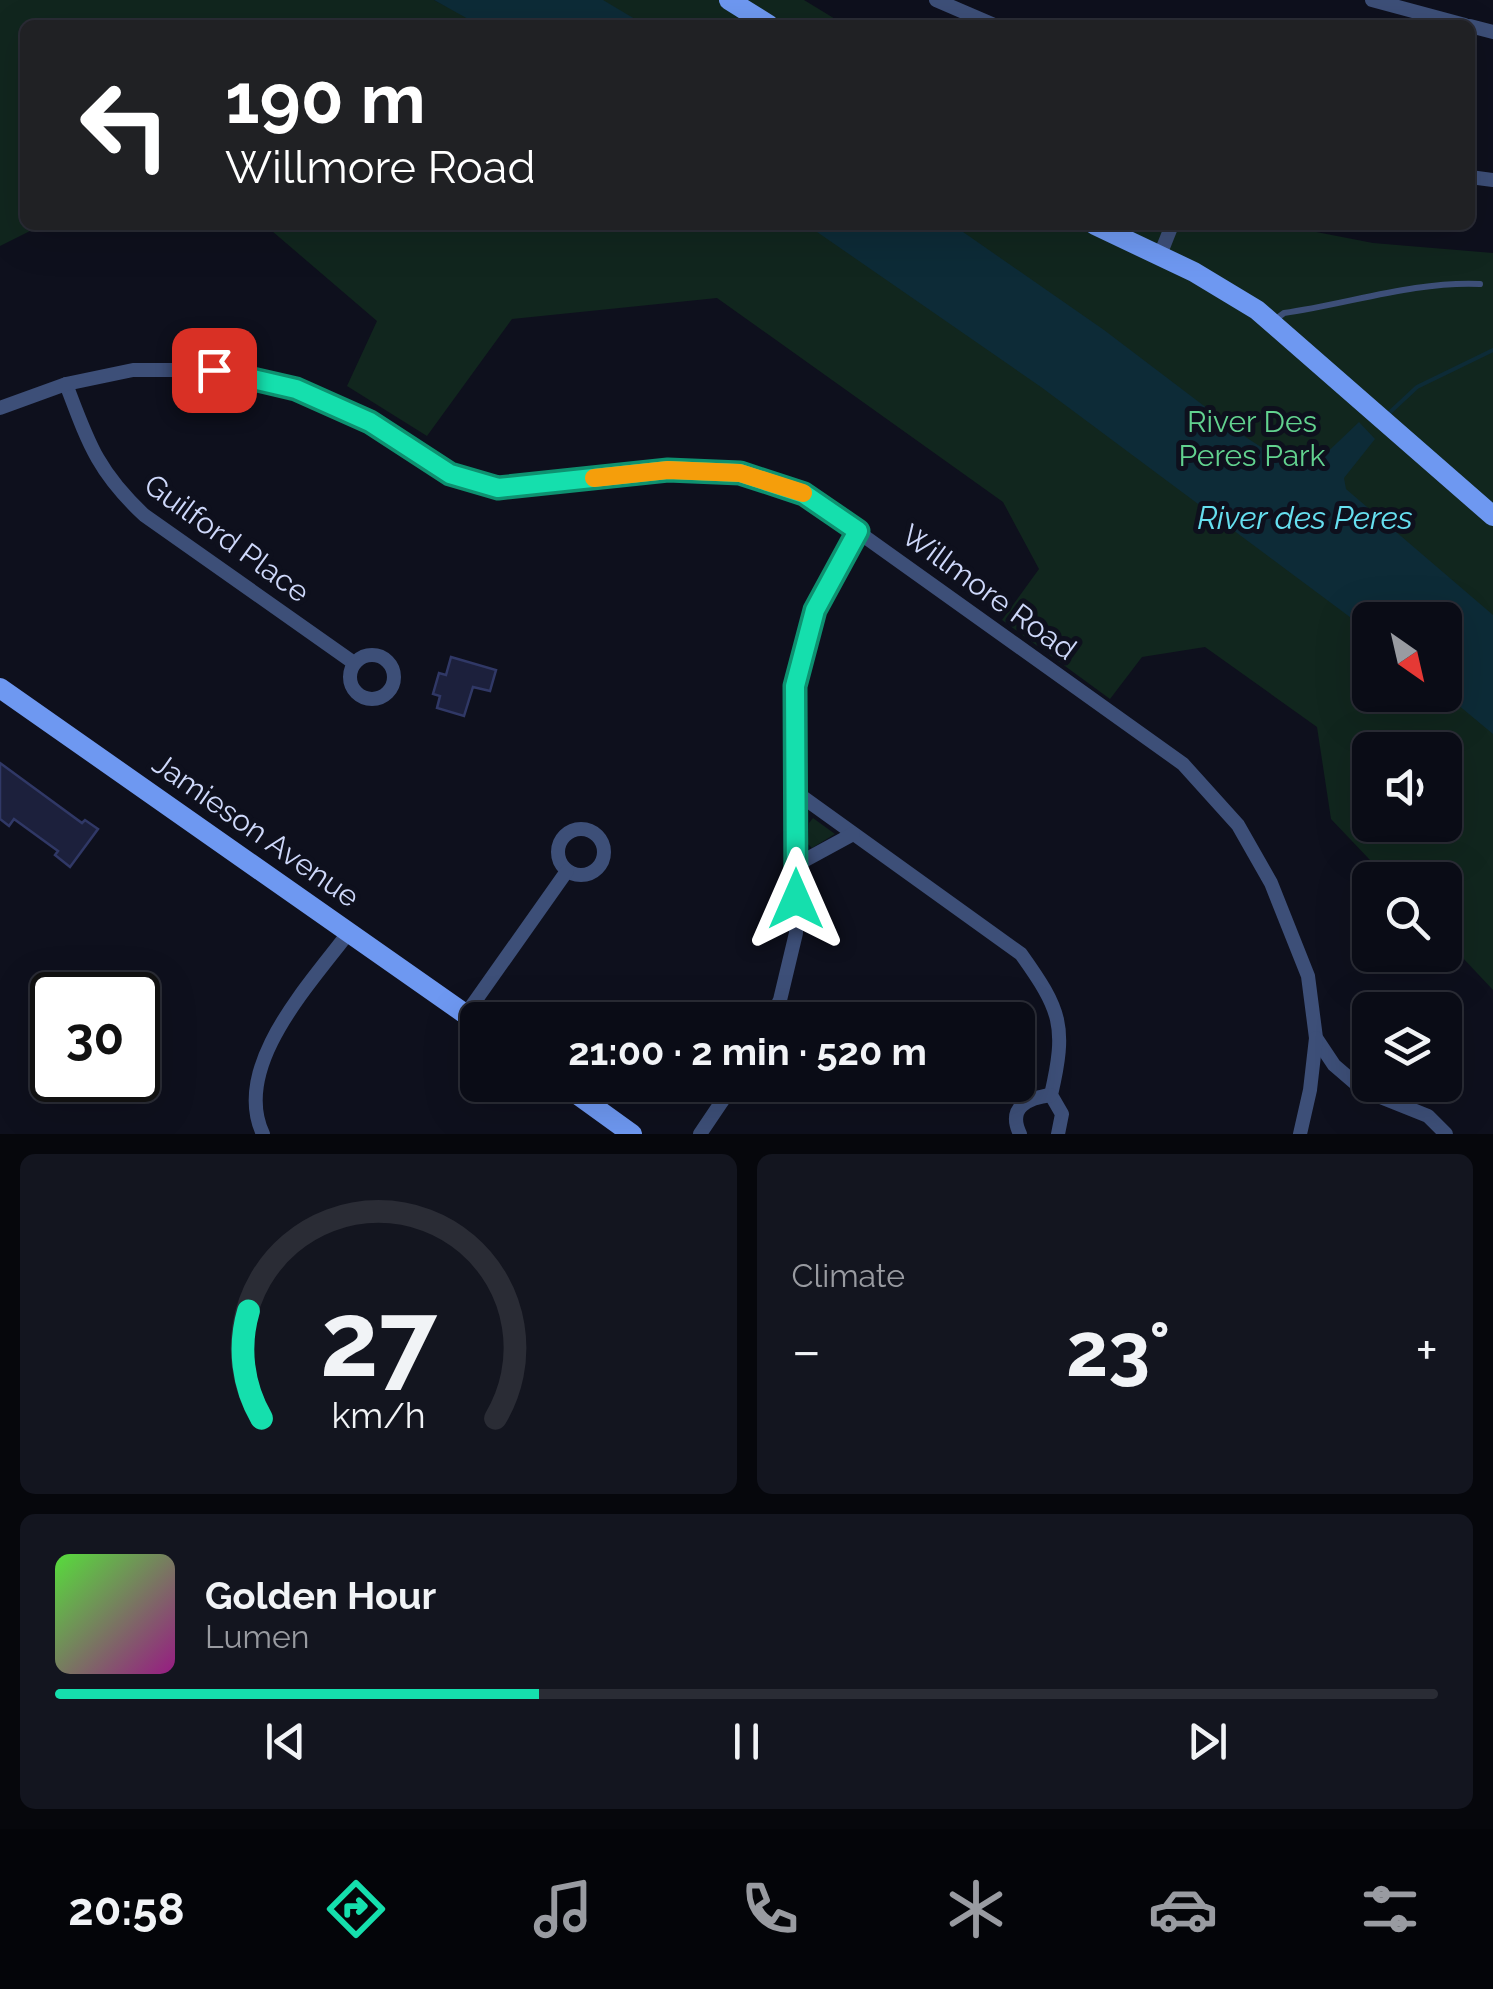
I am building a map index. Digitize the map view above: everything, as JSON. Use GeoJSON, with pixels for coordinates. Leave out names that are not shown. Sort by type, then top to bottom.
{"type":"FeatureCollection","features":[{"type":"Feature","properties":{"kind":"main road"},"geometry":{"type":"LineString","coordinates":[[729,0],[762,20]]}},
{"type":"Feature","properties":{"kind":"main road"},"geometry":{"type":"LineString","coordinates":[[1107,230],[1238,296],[1272,321],[1493,516]]}},
{"type":"Feature","properties":{"kind":"main road","name":"Jamieson Avenue"},"geometry":{"type":"LineString","coordinates":[[0,688],[460,1010]]}},
{"type":"Feature","properties":{"kind":"main road"},"geometry":{"type":"LineString","coordinates":[[588,1102],[632,1134]]}},
{"type":"Feature","properties":{"kind":"street"},"geometry":{"type":"LineString","coordinates":[[936,0],[982,20]]}},
{"type":"Feature","properties":{"kind":"street"},"geometry":{"type":"LineString","coordinates":[[1372,0],[1446,20]]}},
{"type":"Feature","properties":{"kind":"street"},"geometry":{"type":"LineString","coordinates":[[1160,255],[1170,230]]}},
{"type":"Feature","properties":{"kind":"street","name":"Willmore Road"},"geometry":{"type":"LineString","coordinates":[[0,408],[66,384],[133,370],[214,370],[296,389],[370,422],[450,474],[498,488],[668,470],[740,473],[804,494],[1183,764],[1238,825],[1271,883],[1308,976],[1316,1038],[1300,1134]]}},
{"type":"Feature","properties":{"kind":"street","name":"Guilford Place"},"geometry":{"type":"LineString","coordinates":[[66,384],[95,458],[120,493],[144,515],[354,663]]}},
{"type":"Feature","properties":{"kind":"street"},"geometry":{"type":"LineString","coordinates":[[779,1002],[796,933],[795,686],[815,610],[858,531]]}},
{"type":"Feature","properties":{"kind":"street"},"geometry":{"type":"LineString","coordinates":[[797,794],[1021,954],[1048,991],[1060,1023],[1058,1068],[1051,1095],[1062,1114],[1058,1134]]}},
{"type":"Feature","properties":{"kind":"street"},"geometry":{"type":"LineString","coordinates":[[796,865],[853,834]]}},
{"type":"Feature","properties":{"kind":"street"},"geometry":{"type":"LineString","coordinates":[[482,1002],[567,871]]}},
{"type":"Feature","properties":{"kind":"street"},"geometry":{"type":"LineString","coordinates":[[263,1134],[257,1121],[257,1082],[268,1044],[349,932]]}},
{"type":"Feature","properties":{"kind":"street"},"geometry":{"type":"LineString","coordinates":[[1316,1038],[1334,1065],[1363,1090],[1428,1116],[1446,1134]]}},
{"type":"Feature","properties":{"kind":"street"},"geometry":{"type":"LineString","coordinates":[[1020,1134],[1015,1125],[1022,1103],[1036,1096],[1051,1095]]}},
{"type":"Feature","properties":{"kind":"street"},"geometry":{"type":"LineString","coordinates":[[700,1134],[722,1102]]}},
{"type":"Feature","properties":{"kind":"lane"},"geometry":{"type":"LineString","coordinates":[[1272,321],[1284,313],[1424,286],[1450,282],[1480,284]]}},
{"type":"Feature","properties":{"kind":"green space"},"geometry":{"type":"Polygon","coordinates":[[[0,0],[434,0],[461,14],[490,0],[804,0],[837,20],[20,20],[20,230],[32,230],[0,246],[0,0]]]}},
{"type":"Feature","properties":{"kind":"green space","name":"River Des Peres Park"},"geometry":{"type":"Polygon","coordinates":[[[271,230],[1306,230],[1373,243],[1493,253],[1493,990],[1462,957],[1462,862],[1372,862],[1353,842],[1462,842],[1462,732],[1352,732],[1352,841],[1331,819],[1317,727],[1205,647],[1142,657],[1110,699],[1002,620],[1039,569],[1003,502],[717,298],[512,319],[427,436],[347,386],[377,321],[271,230]]]}},
{"type":"Feature","properties":{"kind":"green space"},"geometry":{"type":"Polygon","coordinates":[[[813,818],[835,834],[812,848],[808,844],[813,818]]]}},
{"type":"Feature","properties":{"kind":"water"},"geometry":{"type":"Polygon","coordinates":[[[434,0],[603,0],[637,20],[470,20],[434,0]]]}},
{"type":"Feature","properties":{"kind":"water","name":"River des Peres"},"geometry":{"type":"Polygon","coordinates":[[[814,230],[960,230],[1284,462],[1307,467],[1316,463],[1359,422],[1375,439],[1344,478],[1346,489],[1493,615],[1493,734],[1462,708],[1462,602],[1352,602],[1352,619],[1041,387],[814,230]]]}},
{"type":"Feature","properties":{"kind":"building"},"geometry":{"type":"Polygon","coordinates":[[[451,657],[496,670],[490,691],[473,687],[464,716],[437,708],[440,696],[433,694],[439,673],[446,675],[451,657]]]}},
{"type":"Feature","properties":{"kind":"building"},"geometry":{"type":"Polygon","coordinates":[[[0,763],[82,823],[85,820],[98,829],[70,867],[55,855],[58,851],[14,819],[9,826],[0,819],[0,763]]]}},
{"type":"Feature","properties":{"kind":"waterway"},"geometry":{"type":"LineString","coordinates":[[1387,415],[1417,387],[1493,350]]}},
{"type":"Feature","properties":{"kind":"slow traffic"},"geometry":{"type":"LineString","coordinates":[[594,478],[668,470],[740,473],[803,493]]}},
{"type":"Feature","properties":{"kind":"route"},"geometry":{"type":"LineString","coordinates":[[214,370],[296,389],[370,422],[450,474],[498,488],[668,470],[740,473],[804,494],[858,531],[815,610],[795,686],[796,899]]}}]}
